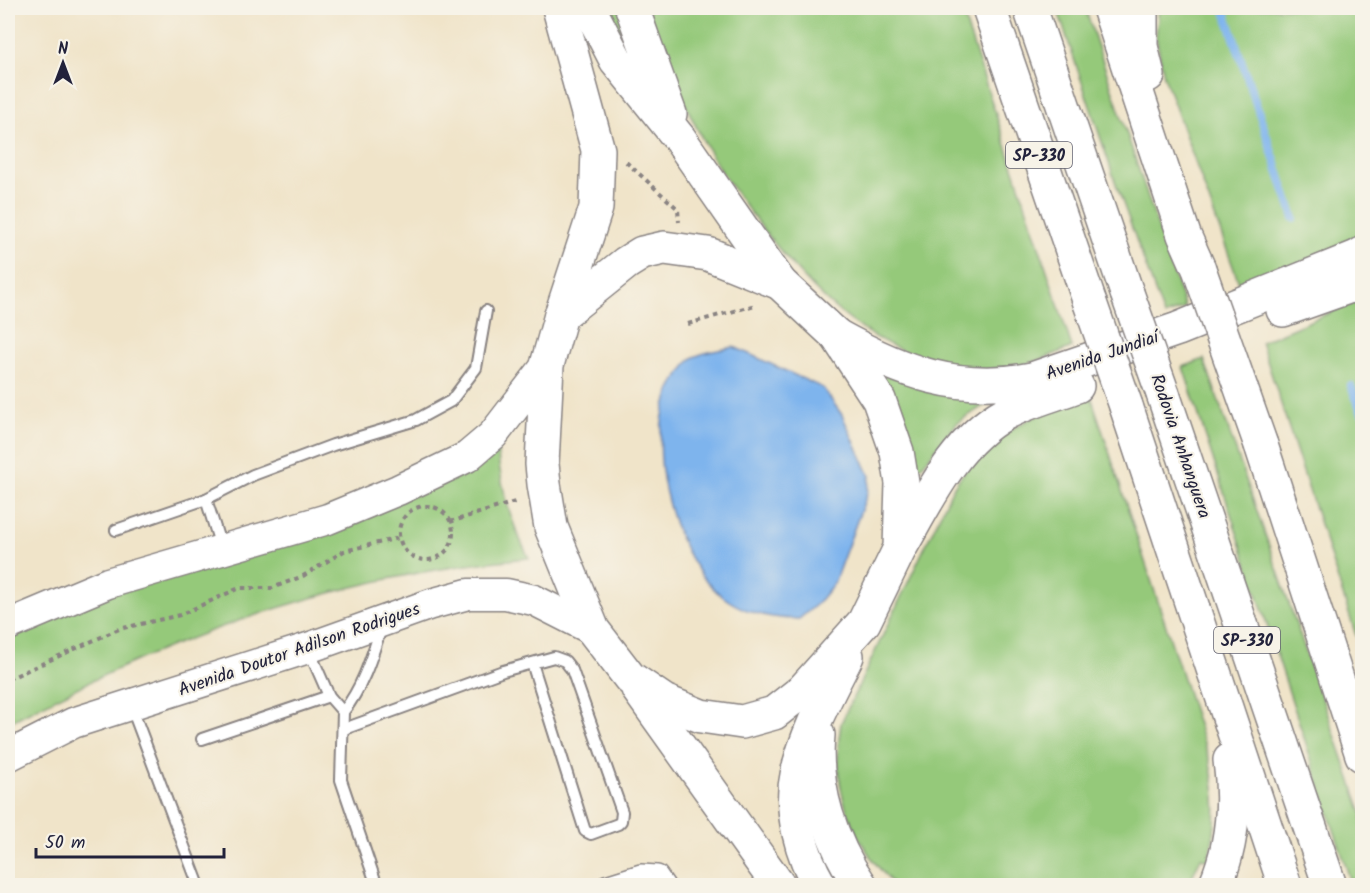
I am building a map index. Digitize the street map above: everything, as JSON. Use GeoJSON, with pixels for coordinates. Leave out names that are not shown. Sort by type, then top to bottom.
{"type":"FeatureCollection","features":[{"type":"Feature","properties":{"kind":"main road"},"geometry":{"type":"LineString","coordinates":[[559,8],[598,150],[596,208],[547,365],[542,464],[549,516],[593,630],[779,885]]}},
{"type":"Feature","properties":{"kind":"main road"},"geometry":{"type":"LineString","coordinates":[[589,8],[616,60],[679,138],[769,293]]}},
{"type":"Feature","properties":{"kind":"main road"},"geometry":{"type":"LineString","coordinates":[[632,8],[679,138]]}},
{"type":"Feature","properties":{"kind":"main road","name":"SP-330"},"geometry":{"type":"LineString","coordinates":[[989,8],[1126,406],[1285,885]]}},
{"type":"Feature","properties":{"kind":"main road","name":"Rodovia Anhanguera"},"geometry":{"type":"LineString","coordinates":[[1030,8],[1330,885]]}},
{"type":"Feature","properties":{"kind":"main road"},"geometry":{"type":"LineString","coordinates":[[1109,8],[1184,235],[1199,269],[1261,445],[1362,755]]}},
{"type":"Feature","properties":{"kind":"main road"},"geometry":{"type":"LineString","coordinates":[[1141,8],[1141,46],[1184,235]]}},
{"type":"Feature","properties":{"kind":"main road"},"geometry":{"type":"LineString","coordinates":[[561,315],[642,253],[664,248],[683,249],[708,254],[837,336],[879,400],[897,452],[902,483],[900,548]]}},
{"type":"Feature","properties":{"kind":"main road","name":"Avenida Jundiaí"},"geometry":{"type":"LineString","coordinates":[[837,336],[881,361],[910,371],[954,382],[1007,383],[1032,379],[1178,329],[1361,262]]}},
{"type":"Feature","properties":{"kind":"main road","name":"Avenida Jundiaí"},"geometry":{"type":"LineString","coordinates":[[820,711],[900,548],[950,464],[963,447],[1003,415],[1361,262]]}},
{"type":"Feature","properties":{"kind":"main road"},"geometry":{"type":"LineString","coordinates":[[630,678],[664,701],[702,716],[742,722],[774,713],[802,691],[864,622]]}},
{"type":"Feature","properties":{"kind":"main road"},"geometry":{"type":"LineString","coordinates":[[1215,885],[1224,864],[1233,826],[1234,788],[1221,696]]}},
{"type":"Feature","properties":{"kind":"main road"},"geometry":{"type":"LineString","coordinates":[[820,711],[796,776],[796,786],[797,828],[812,872],[820,885]]}},
{"type":"Feature","properties":{"kind":"main road"},"geometry":{"type":"LineString","coordinates":[[820,711],[816,751],[830,829],[861,885]]}},
{"type":"Feature","properties":{"kind":"street"},"geometry":{"type":"LineString","coordinates":[[8,624],[108,583],[328,519],[398,490],[467,457],[493,435],[547,365]]}},
{"type":"Feature","properties":{"kind":"street","name":"Avenida Doutor Adilson Rodrigues"},"geometry":{"type":"LineString","coordinates":[[8,756],[73,723],[308,648],[431,604],[468,594],[506,594],[534,600],[593,630]]}},
{"type":"Feature","properties":{"kind":"street"},"geometry":{"type":"LineString","coordinates":[[606,885],[641,875],[657,876],[664,885]]}},
{"type":"Feature","properties":{"kind":"lane"},"geometry":{"type":"LineString","coordinates":[[116,530],[206,499],[253,475],[333,445],[416,420],[451,401],[476,368],[486,311]]}},
{"type":"Feature","properties":{"kind":"lane"},"geometry":{"type":"LineString","coordinates":[[206,499],[222,551]]}},
{"type":"Feature","properties":{"kind":"lane"},"geometry":{"type":"LineString","coordinates":[[343,712],[353,699],[367,670],[383,622]]}},
{"type":"Feature","properties":{"kind":"lane"},"geometry":{"type":"LineString","coordinates":[[308,648],[329,696],[343,712],[341,780],[377,885]]}},
{"type":"Feature","properties":{"kind":"lane"},"geometry":{"type":"LineString","coordinates":[[344,729],[532,663],[554,657],[565,661],[572,670],[622,812],[621,821],[618,824],[591,834],[585,831],[532,663]]}},
{"type":"Feature","properties":{"kind":"lane"},"geometry":{"type":"LineString","coordinates":[[202,739],[329,696]]}},
{"type":"Feature","properties":{"kind":"lane"},"geometry":{"type":"LineString","coordinates":[[131,705],[199,885]]}},
{"type":"Feature","properties":{"kind":"path"},"geometry":{"type":"LineString","coordinates":[[598,150],[613,150],[678,209],[683,249]]}},
{"type":"Feature","properties":{"kind":"path"},"geometry":{"type":"LineString","coordinates":[[688,324],[769,293]]}},
{"type":"Feature","properties":{"kind":"path"},"geometry":{"type":"LineString","coordinates":[[450,522],[520,501]]}},
{"type":"Feature","properties":{"kind":"path"},"geometry":{"type":"LineString","coordinates":[[430,507],[445,514],[450,522],[452,539],[442,555],[425,561],[407,554],[399,538],[401,521],[413,509],[430,507]]}},
{"type":"Feature","properties":{"kind":"path"},"geometry":{"type":"LineString","coordinates":[[8,679],[19,672],[101,639],[119,629],[180,615],[239,588],[272,588],[303,576],[344,551],[399,538]]}},
{"type":"Feature","properties":{"kind":"green space"},"geometry":{"type":"Polygon","coordinates":[[[603,8],[620,8],[635,47],[629,50],[603,8]]]}},
{"type":"Feature","properties":{"kind":"green space"},"geometry":{"type":"Polygon","coordinates":[[[647,8],[961,8],[1072,347],[1036,361],[1008,368],[962,367],[911,354],[860,327],[838,310],[797,271],[718,167],[685,103],[647,8]]]}},
{"type":"Feature","properties":{"kind":"green space"},"geometry":{"type":"Polygon","coordinates":[[[1057,8],[1085,8],[1185,308],[1164,316],[1116,184],[1057,8]]]}},
{"type":"Feature","properties":{"kind":"green space"},"geometry":{"type":"Polygon","coordinates":[[[1159,8],[1362,8],[1362,232],[1337,248],[1240,286],[1164,76],[1156,37],[1159,8]]]}},
{"type":"Feature","properties":{"kind":"green space"},"geometry":{"type":"Polygon","coordinates":[[[1362,299],[1362,654],[1261,342],[1362,299]]]}},
{"type":"Feature","properties":{"kind":"green space"},"geometry":{"type":"Polygon","coordinates":[[[1204,359],[1362,813],[1362,885],[1352,885],[1183,367],[1204,359]]]}},
{"type":"Feature","properties":{"kind":"green space"},"geometry":{"type":"Polygon","coordinates":[[[884,375],[994,399],[958,422],[912,478],[878,378],[884,375]]]}},
{"type":"Feature","properties":{"kind":"green space"},"geometry":{"type":"Polygon","coordinates":[[[1090,393],[1209,758],[1216,809],[1208,860],[1201,858],[1188,885],[895,886],[866,850],[847,811],[838,769],[841,723],[953,488],[967,468],[982,452],[1013,428],[1090,393]]]}},
{"type":"Feature","properties":{"kind":"green space"},"geometry":{"type":"Polygon","coordinates":[[[497,445],[507,503],[516,531],[529,558],[460,566],[392,578],[326,594],[260,614],[132,663],[8,723],[8,629],[497,445]]]}},
{"type":"Feature","properties":{"kind":"water"},"geometry":{"type":"Polygon","coordinates":[[[734,347],[823,388],[842,415],[870,476],[867,494],[834,583],[817,604],[799,619],[759,614],[740,607],[722,596],[703,577],[687,552],[674,523],[665,491],[661,458],[661,427],[668,398],[680,374],[692,358],[734,347]]]}},
{"type":"Feature","properties":{"kind":"waterway"},"geometry":{"type":"LineString","coordinates":[[1224,8],[1294,218]]}},
{"type":"Feature","properties":{"kind":"waterway"},"geometry":{"type":"LineString","coordinates":[[1351,386],[1362,413]]}}]}
